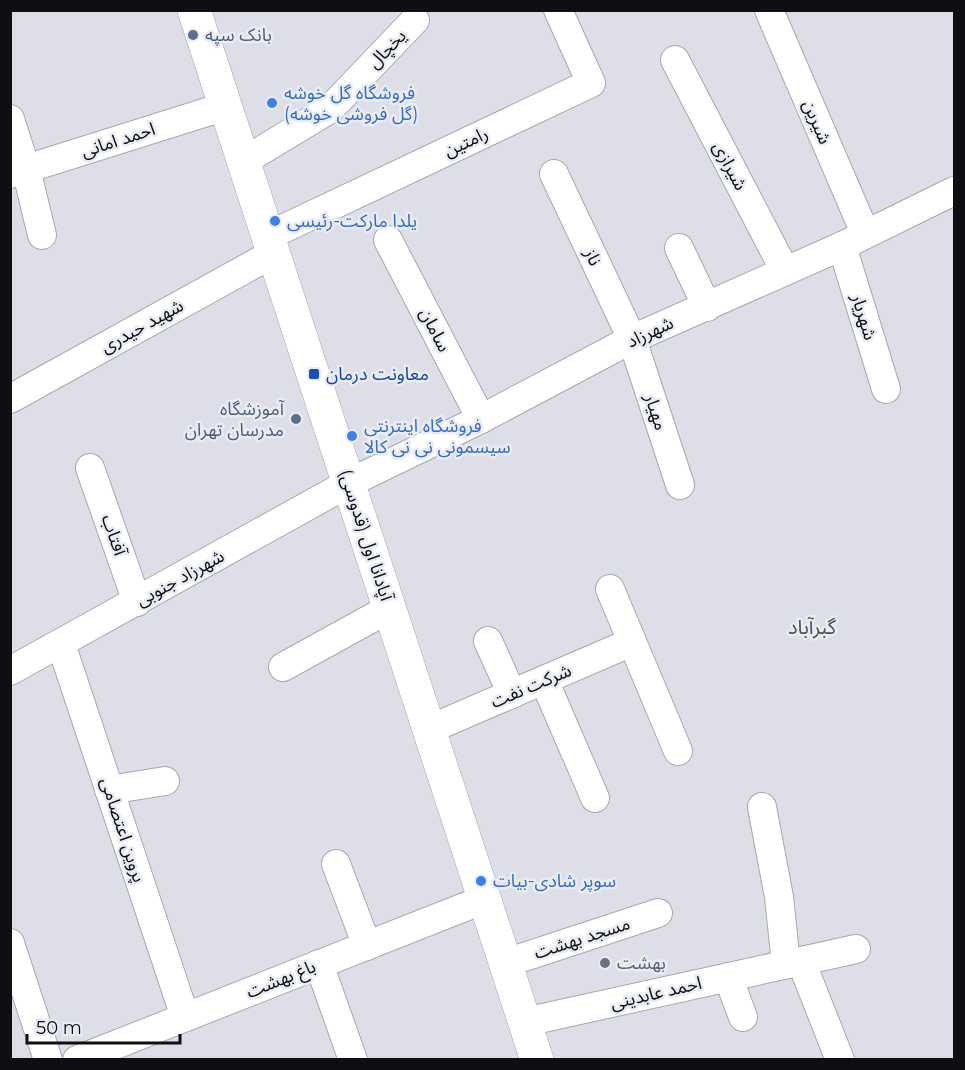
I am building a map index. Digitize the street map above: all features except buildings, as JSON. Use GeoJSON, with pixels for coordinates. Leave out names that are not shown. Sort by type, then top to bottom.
{"type":"FeatureCollection","features":[{"type":"Feature","properties":{"kind":"main road","name":"آپادانا اول (قدوسی)"},"geometry":{"type":"LineString","coordinates":[[194,10],[537,1059]]}},
{"type":"Feature","properties":{"kind":"street","name":"رامتین"},"geometry":{"type":"LineString","coordinates":[[271,245],[591,83],[558,10]]}},
{"type":"Feature","properties":{"kind":"street","name":"شیرین"},"geometry":{"type":"LineString","coordinates":[[769,10],[854,240]]}},
{"type":"Feature","properties":{"kind":"street","name":"یخچال"},"geometry":{"type":"LineString","coordinates":[[244,161],[330,109],[415,20]]}},
{"type":"Feature","properties":{"kind":"street","name":"شیرازی"},"geometry":{"type":"LineString","coordinates":[[675,60],[785,271]]}},
{"type":"Feature","properties":{"kind":"street","name":"احمد امانی"},"geometry":{"type":"LineString","coordinates":[[18,172],[226,106]]}},
{"type":"Feature","properties":{"kind":"street"},"geometry":{"type":"LineString","coordinates":[[10,119],[18,172],[42,235]]}},
{"type":"Feature","properties":{"kind":"street","name":"ناز"},"geometry":{"type":"LineString","coordinates":[[554,174],[632,339]]}},
{"type":"Feature","properties":{"kind":"street","name":"شهرزاد"},"geometry":{"type":"LineString","coordinates":[[349,483],[481,419],[632,339],[854,240],[954,191]]}},
{"type":"Feature","properties":{"kind":"street","name":"سامان"},"geometry":{"type":"LineString","coordinates":[[388,240],[481,419]]}},
{"type":"Feature","properties":{"kind":"street","name":"شهریار"},"geometry":{"type":"LineString","coordinates":[[854,240],[886,389]]}},
{"type":"Feature","properties":{"kind":"street","name":"شهید حیدری"},"geometry":{"type":"LineString","coordinates":[[10,399],[271,245]]}},
{"type":"Feature","properties":{"kind":"street"},"geometry":{"type":"LineString","coordinates":[[679,248],[707,307]]}},
{"type":"Feature","properties":{"kind":"street","name":"مهیار"},"geometry":{"type":"LineString","coordinates":[[632,339],[680,485]]}},
{"type":"Feature","properties":{"kind":"street","name":"آفتاب"},"geometry":{"type":"LineString","coordinates":[[90,468],[137,602]]}},
{"type":"Feature","properties":{"kind":"street","name":"شهرزاد جنوبی"},"geometry":{"type":"LineString","coordinates":[[10,671],[349,483]]}},
{"type":"Feature","properties":{"kind":"street"},"geometry":{"type":"LineString","coordinates":[[610,589],[678,751]]}},
{"type":"Feature","properties":{"kind":"street"},"geometry":{"type":"LineString","coordinates":[[283,667],[390,608]]}},
{"type":"Feature","properties":{"kind":"street"},"geometry":{"type":"LineString","coordinates":[[488,641],[512,694]]}},
{"type":"Feature","properties":{"kind":"street","name":"شرکت نفت"},"geometry":{"type":"LineString","coordinates":[[430,729],[632,642]]}},
{"type":"Feature","properties":{"kind":"street","name":"پروین اعتصامی"},"geometry":{"type":"LineString","coordinates":[[61,644],[185,1017]]}},
{"type":"Feature","properties":{"kind":"street"},"geometry":{"type":"LineString","coordinates":[[544,680],[595,798]]}},
{"type":"Feature","properties":{"kind":"street"},"geometry":{"type":"LineString","coordinates":[[109,790],[165,781]]}},
{"type":"Feature","properties":{"kind":"street"},"geometry":{"type":"LineString","coordinates":[[762,807],[793,962],[840,1059]]}},
{"type":"Feature","properties":{"kind":"street"},"geometry":{"type":"LineString","coordinates":[[336,864],[367,945]]}},
{"type":"Feature","properties":{"kind":"street","name":"باغ بهشت"},"geometry":{"type":"LineString","coordinates":[[77,1059],[485,899]]}},
{"type":"Feature","properties":{"kind":"street","name":"مسجد بهشت"},"geometry":{"type":"LineString","coordinates":[[506,963],[658,913]]}},
{"type":"Feature","properties":{"kind":"street"},"geometry":{"type":"LineString","coordinates":[[10,943],[48,1059]]}},
{"type":"Feature","properties":{"kind":"street","name":"احمد عابدینی"},"geometry":{"type":"LineString","coordinates":[[525,1022],[856,949]]}},
{"type":"Feature","properties":{"kind":"street"},"geometry":{"type":"LineString","coordinates":[[319,964],[353,1059]]}},
{"type":"Feature","properties":{"kind":"street"},"geometry":{"type":"LineString","coordinates":[[728,977],[743,1017]]}},
{"type":"Feature","properties":{"kind":"place","name":"بانک سپه"},"geometry":{"type":"Point","coordinates":[193,35]}},
{"type":"Feature","properties":{"kind":"place","name":"فروشگاه گل خوشه (گل فروشی خوشه)"},"geometry":{"type":"Point","coordinates":[272,103]}},
{"type":"Feature","properties":{"kind":"place","name":"یلدا مارکت-رئیسی"},"geometry":{"type":"Point","coordinates":[275,221]}},
{"type":"Feature","properties":{"kind":"place","name":"معاونت درمان"},"geometry":{"type":"Point","coordinates":[314,374]}},
{"type":"Feature","properties":{"kind":"place","name":"آموزشگاه مدرسان تهران"},"geometry":{"type":"Point","coordinates":[296,419]}},
{"type":"Feature","properties":{"kind":"place","name":"فروشگاه اینترنتی سیسمونی نی نی کالا"},"geometry":{"type":"Point","coordinates":[352,436]}},
{"type":"Feature","properties":{"kind":"place","name":"سوپر شادی-بیات"},"geometry":{"type":"Point","coordinates":[481,881]}},
{"type":"Feature","properties":{"kind":"place","name":"بهشت"},"geometry":{"type":"Point","coordinates":[605,963]}},
{"type":"Feature","properties":{"kind":"district","name":"گبرآباد"},"geometry":{"type":"Point","coordinates":[812,627]}}]}
